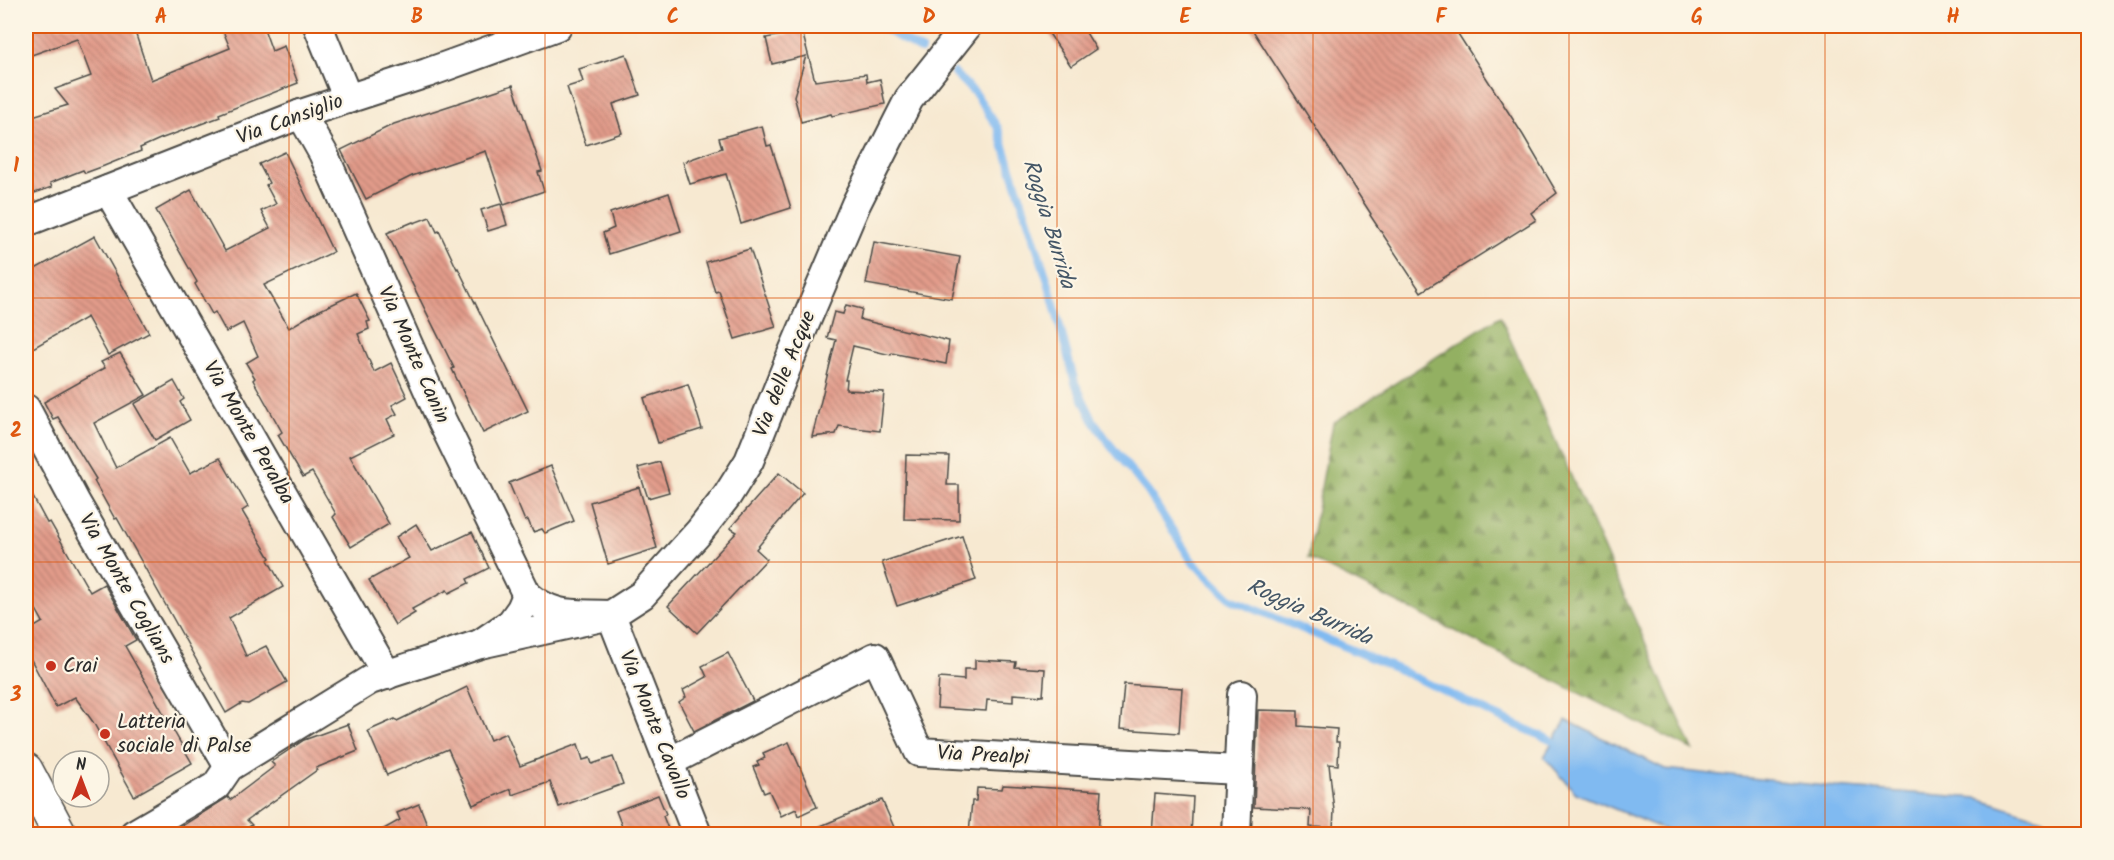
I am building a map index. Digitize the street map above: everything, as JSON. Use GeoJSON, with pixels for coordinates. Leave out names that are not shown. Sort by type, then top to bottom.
{"type":"FeatureCollection","features":[{"type":"Feature","properties":{"kind":"main road"},"geometry":{"type":"LineString","coordinates":[[26,770],[60,834]]}},
{"type":"Feature","properties":{"kind":"street"},"geometry":{"type":"LineString","coordinates":[[318,26],[348,99]]}},
{"type":"Feature","properties":{"kind":"street","name":"Via Cansiglio"},"geometry":{"type":"LineString","coordinates":[[26,222],[301,114],[427,73],[557,26]]}},
{"type":"Feature","properties":{"kind":"street","name":"Via delle Acque"},"geometry":{"type":"LineString","coordinates":[[134,834],[216,786],[229,766],[370,680],[480,644],[610,615],[642,595],[699,532],[727,496],[749,460],[856,204],[909,99],[968,26]]}},
{"type":"Feature","properties":{"kind":"street","name":"Via Monte Canin"},"geometry":{"type":"LineString","coordinates":[[301,114],[322,153],[442,421],[527,594]]}},
{"type":"Feature","properties":{"kind":"street","name":"Via Monte Peralba"},"geometry":{"type":"LineString","coordinates":[[108,190],[387,675]]}},
{"type":"Feature","properties":{"kind":"street","name":"Via Monte Coglians"},"geometry":{"type":"LineString","coordinates":[[26,409],[76,503],[229,766]]}},
{"type":"Feature","properties":{"kind":"street"},"geometry":{"type":"LineString","coordinates":[[527,594],[541,606],[557,613],[610,615]]}},
{"type":"Feature","properties":{"kind":"street","name":"Via delle Acque"},"geometry":{"type":"LineString","coordinates":[[480,644],[511,623],[521,609],[527,594]]}},
{"type":"Feature","properties":{"kind":"street","name":"Via Monte Cavallo"},"geometry":{"type":"LineString","coordinates":[[610,615],[697,834]]}},
{"type":"Feature","properties":{"kind":"street","name":"Via Prealpi"},"geometry":{"type":"LineString","coordinates":[[669,762],[875,657],[919,752],[1237,770]]}},
{"type":"Feature","properties":{"kind":"street"},"geometry":{"type":"LineString","coordinates":[[1236,834],[1242,695]]}},
{"type":"Feature","properties":{"kind":"green space"},"geometry":{"type":"Polygon","coordinates":[[[1500,316],[1693,750],[1308,558],[1333,423],[1500,316]]]}},
{"type":"Feature","properties":{"kind":"water"},"geometry":{"type":"Polygon","coordinates":[[[1566,720],[1665,769],[1835,787],[1978,798],[2088,834],[1675,834],[1576,793],[1544,757],[1566,720]]]}},
{"type":"Feature","properties":{"kind":"building"},"geometry":{"type":"Polygon","coordinates":[[[26,26],[133,26],[151,80],[230,48],[221,26],[263,26],[272,51],[284,46],[298,83],[219,114],[220,117],[160,139],[140,148],[141,151],[104,166],[85,173],[83,170],[50,183],[52,187],[26,196],[26,118],[68,105],[55,89],[91,76],[77,39],[26,57],[26,26]]]}},
{"type":"Feature","properties":{"kind":"building"},"geometry":{"type":"Polygon","coordinates":[[[1044,26],[1082,26],[1096,49],[1071,66],[1044,26]]]}},
{"type":"Feature","properties":{"kind":"building"},"geometry":{"type":"Polygon","coordinates":[[[1250,26],[1453,26],[1557,193],[1531,213],[1536,220],[1421,292],[1250,26]]]}},
{"type":"Feature","properties":{"kind":"building"},"geometry":{"type":"Polygon","coordinates":[[[802,31],[815,81],[866,74],[867,82],[880,79],[885,104],[801,122],[794,96],[806,56],[772,64],[766,38],[802,31]]]}},
{"type":"Feature","properties":{"kind":"building"},"geometry":{"type":"Polygon","coordinates":[[[626,54],[640,95],[613,104],[622,133],[586,145],[567,87],[583,82],[579,69],[626,54]]]}},
{"type":"Feature","properties":{"kind":"building"},"geometry":{"type":"Polygon","coordinates":[[[513,85],[542,171],[538,172],[544,191],[504,205],[486,151],[412,176],[366,199],[341,150],[394,124],[513,85]]]}},
{"type":"Feature","properties":{"kind":"building"},"geometry":{"type":"Polygon","coordinates":[[[762,126],[767,146],[771,145],[791,208],[741,224],[726,174],[690,184],[683,162],[722,148],[719,138],[762,126]]]}},
{"type":"Feature","properties":{"kind":"building"},"geometry":{"type":"Polygon","coordinates":[[[285,152],[333,252],[264,285],[289,328],[356,293],[370,321],[367,322],[369,329],[358,334],[374,372],[391,363],[407,397],[392,405],[397,414],[387,419],[394,434],[350,456],[389,524],[351,547],[333,517],[336,514],[312,472],[303,477],[278,435],[282,432],[246,363],[258,356],[243,323],[226,332],[215,312],[212,314],[195,284],[197,282],[156,210],[191,190],[225,251],[270,228],[261,211],[276,204],[259,164],[285,152]]]}},
{"type":"Feature","properties":{"kind":"building"},"geometry":{"type":"Polygon","coordinates":[[[669,193],[681,231],[609,254],[603,233],[614,228],[610,213],[669,193]]]}},
{"type":"Feature","properties":{"kind":"building"},"geometry":{"type":"Polygon","coordinates":[[[501,204],[507,225],[488,231],[481,210],[501,204]]]}},
{"type":"Feature","properties":{"kind":"building"},"geometry":{"type":"Polygon","coordinates":[[[430,217],[458,268],[528,411],[483,433],[452,369],[454,368],[387,233],[430,217]]]}},
{"type":"Feature","properties":{"kind":"building"},"geometry":{"type":"Polygon","coordinates":[[[95,236],[149,333],[108,355],[87,317],[26,352],[26,274],[95,236]]]}},
{"type":"Feature","properties":{"kind":"building"},"geometry":{"type":"Polygon","coordinates":[[[874,242],[960,257],[952,299],[866,284],[874,242]]]}},
{"type":"Feature","properties":{"kind":"building"},"geometry":{"type":"Polygon","coordinates":[[[750,249],[776,327],[735,339],[719,291],[715,292],[706,262],[750,249]]]}},
{"type":"Feature","properties":{"kind":"building"},"geometry":{"type":"Polygon","coordinates":[[[846,305],[862,309],[860,319],[862,320],[949,341],[946,364],[853,346],[845,380],[847,380],[846,390],[884,392],[880,431],[839,426],[836,434],[812,437],[836,340],[827,338],[834,312],[843,314],[846,305]]]}},
{"type":"Feature","properties":{"kind":"building"},"geometry":{"type":"Polygon","coordinates":[[[120,353],[146,395],[94,423],[116,468],[170,438],[190,473],[220,458],[248,507],[242,511],[270,558],[268,560],[283,587],[229,618],[246,656],[266,646],[287,682],[248,704],[242,703],[226,713],[117,518],[115,519],[94,481],[96,479],[58,417],[53,419],[44,402],[105,368],[101,362],[120,353]]]}},
{"type":"Feature","properties":{"kind":"building"},"geometry":{"type":"Polygon","coordinates":[[[174,381],[184,399],[180,402],[190,420],[155,440],[134,404],[174,381]]]}},
{"type":"Feature","properties":{"kind":"building"},"geometry":{"type":"Polygon","coordinates":[[[688,384],[702,429],[658,443],[644,398],[688,384]]]}},
{"type":"Feature","properties":{"kind":"building"},"geometry":{"type":"Polygon","coordinates":[[[906,455],[949,456],[947,485],[959,485],[959,520],[904,519],[906,455]]]}},
{"type":"Feature","properties":{"kind":"building"},"geometry":{"type":"Polygon","coordinates":[[[660,462],[669,492],[648,498],[638,468],[660,462]]]}},
{"type":"Feature","properties":{"kind":"building"},"geometry":{"type":"Polygon","coordinates":[[[551,466],[574,521],[545,533],[542,529],[533,532],[528,520],[525,521],[509,483],[551,466]]]}},
{"type":"Feature","properties":{"kind":"building"},"geometry":{"type":"Polygon","coordinates":[[[779,473],[803,493],[756,549],[767,559],[697,633],[668,606],[737,532],[730,528],[779,473]]]}},
{"type":"Feature","properties":{"kind":"building"},"geometry":{"type":"Polygon","coordinates":[[[26,484],[47,523],[50,522],[90,592],[104,584],[136,640],[125,646],[192,763],[134,796],[111,754],[111,749],[108,749],[93,722],[75,697],[56,707],[26,650],[26,632],[43,622],[26,591],[26,484]]]}},
{"type":"Feature","properties":{"kind":"building"},"geometry":{"type":"Polygon","coordinates":[[[639,487],[657,548],[608,564],[590,502],[639,487]]]}},
{"type":"Feature","properties":{"kind":"building"},"geometry":{"type":"Polygon","coordinates":[[[416,524],[432,551],[472,532],[489,568],[467,579],[469,583],[449,593],[447,590],[412,609],[415,613],[395,625],[369,580],[409,558],[396,537],[416,524]]]}},
{"type":"Feature","properties":{"kind":"building"},"geometry":{"type":"Polygon","coordinates":[[[962,536],[976,580],[897,606],[882,562],[962,536]]]}},
{"type":"Feature","properties":{"kind":"building"},"geometry":{"type":"Polygon","coordinates":[[[728,653],[753,701],[694,731],[679,702],[686,697],[683,690],[707,677],[702,666],[728,653]]]}},
{"type":"Feature","properties":{"kind":"building"},"geometry":{"type":"Polygon","coordinates":[[[975,660],[1016,662],[1015,667],[1045,669],[1043,696],[1013,694],[1013,702],[987,700],[986,711],[937,708],[939,678],[964,680],[964,669],[975,669],[975,660]]]}},
{"type":"Feature","properties":{"kind":"building"},"geometry":{"type":"Polygon","coordinates":[[[1124,684],[1182,688],[1179,733],[1120,729],[1124,684]]]}},
{"type":"Feature","properties":{"kind":"building"},"geometry":{"type":"Polygon","coordinates":[[[467,687],[490,740],[506,733],[520,766],[578,744],[583,760],[590,758],[592,764],[613,757],[623,784],[559,807],[550,782],[512,795],[511,789],[473,805],[448,749],[387,775],[368,731],[395,719],[397,721],[467,687]]]}},
{"type":"Feature","properties":{"kind":"building"},"geometry":{"type":"Polygon","coordinates":[[[1258,710],[1298,711],[1298,726],[1337,729],[1338,765],[1329,764],[1334,811],[1333,828],[1310,827],[1311,810],[1254,807],[1258,710]]]}},
{"type":"Feature","properties":{"kind":"building"},"geometry":{"type":"Polygon","coordinates":[[[348,724],[358,751],[316,768],[317,770],[247,820],[252,825],[238,834],[169,834],[228,797],[230,800],[275,766],[271,762],[304,740],[348,724]]]}},
{"type":"Feature","properties":{"kind":"building"},"geometry":{"type":"Polygon","coordinates":[[[789,742],[817,807],[798,816],[796,809],[781,816],[769,791],[764,793],[753,767],[759,765],[757,762],[765,758],[763,753],[789,742]]]}},
{"type":"Feature","properties":{"kind":"building"},"geometry":{"type":"Polygon","coordinates":[[[1003,785],[1101,791],[1098,834],[1021,830],[1021,834],[969,834],[972,801],[976,801],[977,788],[1002,789],[1003,785]]]}},
{"type":"Feature","properties":{"kind":"building"},"geometry":{"type":"Polygon","coordinates":[[[1155,794],[1193,797],[1191,834],[1152,834],[1155,794]]]}},
{"type":"Feature","properties":{"kind":"building"},"geometry":{"type":"Polygon","coordinates":[[[658,795],[666,814],[663,816],[670,834],[625,834],[616,811],[658,795]]]}},
{"type":"Feature","properties":{"kind":"building"},"geometry":{"type":"Polygon","coordinates":[[[882,800],[897,834],[802,834],[882,800]]]}},
{"type":"Feature","properties":{"kind":"building"},"geometry":{"type":"Polygon","coordinates":[[[419,804],[431,834],[375,834],[400,820],[397,813],[419,804]]]}},
{"type":"Feature","properties":{"kind":"waterway","name":"Roggia Burrida"},"geometry":{"type":"LineString","coordinates":[[879,26],[921,50]]}},
{"type":"Feature","properties":{"kind":"waterway","name":"Roggia Burrida"},"geometry":{"type":"LineString","coordinates":[[954,73],[975,93],[998,128],[1049,285],[1075,383],[1093,420],[1148,492],[1192,561],[1231,599],[1402,671],[1562,745]]}},
{"type":"Feature","properties":{"kind":"place","name":"Crai"},"geometry":{"type":"Point","coordinates":[51,666]}},
{"type":"Feature","properties":{"kind":"place","name":"Latteria sociale di Palse"},"geometry":{"type":"Point","coordinates":[105,734]}}]}
